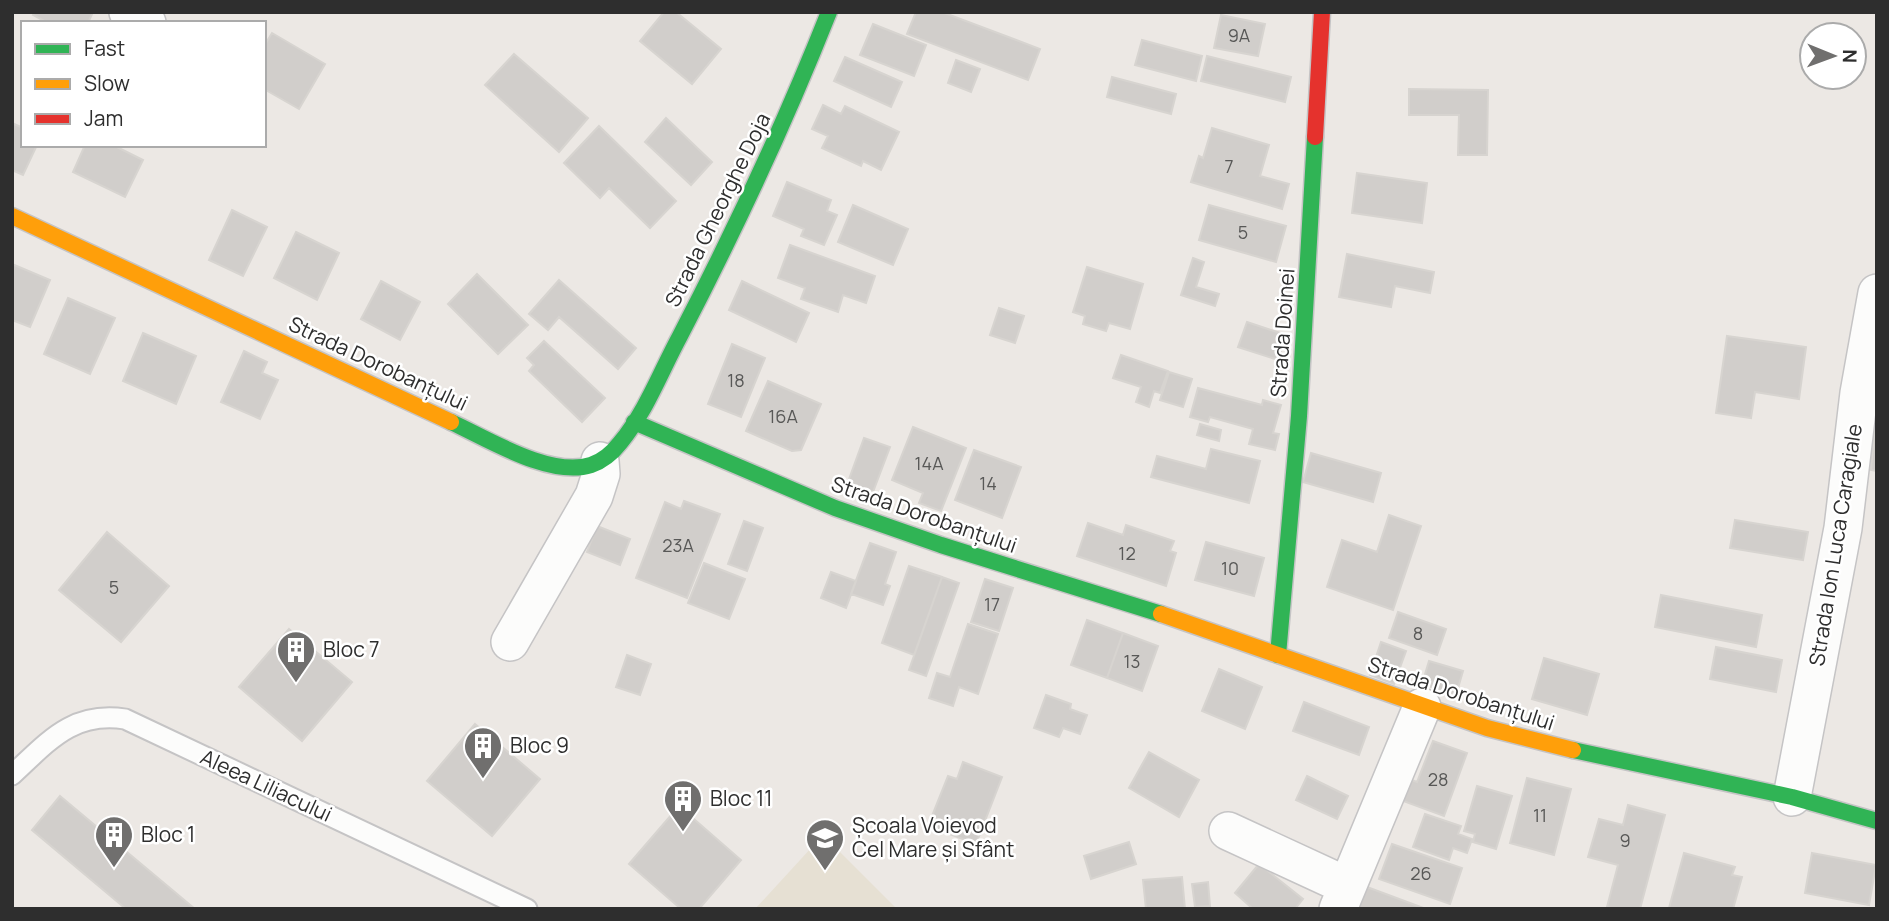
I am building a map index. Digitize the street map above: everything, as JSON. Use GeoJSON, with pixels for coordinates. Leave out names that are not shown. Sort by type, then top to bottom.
{"type":"FeatureCollection","features":[{"type":"Feature","properties":{"kind":"street"},"geometry":{"type":"LineString","coordinates":[[128,12],[144,21]]}},
{"type":"Feature","properties":{"kind":"street","name":"Strada Gheorghe Doja"},"geometry":{"type":"LineString","coordinates":[[634,422],[709,281],[756,184],[802,82],[829,12]]}},
{"type":"Feature","properties":{"kind":"street","name":"Strada Doinei"},"geometry":{"type":"LineString","coordinates":[[1278,655],[1299,416],[1322,12]]}},
{"type":"Feature","properties":{"kind":"street","name":"Strada Dorobanțului"},"geometry":{"type":"LineString","coordinates":[[12,216],[533,460],[556,466],[581,468],[600,461]]}},
{"type":"Feature","properties":{"kind":"street","name":"Strada Ion Luca Caragiale"},"geometry":{"type":"LineString","coordinates":[[1791,797],[1843,528],[1859,393],[1877,293]]}},
{"type":"Feature","properties":{"kind":"street"},"geometry":{"type":"LineString","coordinates":[[510,642],[594,496],[601,474],[600,461],[619,446],[634,422]]}},
{"type":"Feature","properties":{"kind":"street","name":"Strada Dorobanțului"},"geometry":{"type":"LineString","coordinates":[[634,422],[835,508],[954,549],[1187,622],[1487,728],[1556,747],[1791,797],[1877,821]]}},
{"type":"Feature","properties":{"kind":"street"},"geometry":{"type":"LineString","coordinates":[[1228,831],[1343,897],[1422,706]]}},
{"type":"Feature","properties":{"kind":"lane","name":"Aleea Liliacului"},"geometry":{"type":"LineString","coordinates":[[12,775],[53,737],[71,725],[105,716],[125,719],[527,909]]}},
{"type":"Feature","properties":{"kind":"shaded area","name":"Școala Voievod Cel Mare și Sfânt"},"geometry":{"type":"Polygon","coordinates":[[[823,835],[897,909],[755,909],[823,835]]]}},
{"type":"Feature","properties":{"kind":"building"},"geometry":{"type":"Polygon","coordinates":[[[35,12],[93,12],[89,21],[44,21],[33,15],[35,12]]]}},
{"type":"Feature","properties":{"kind":"building"},"geometry":{"type":"Polygon","coordinates":[[[664,12],[676,12],[721,49],[692,84],[640,41],[664,12]]]}},
{"type":"Feature","properties":{"kind":"building"},"geometry":{"type":"Polygon","coordinates":[[[916,12],[942,12],[1040,49],[1028,80],[907,34],[916,12]]]}},
{"type":"Feature","properties":{"kind":"building"},"geometry":{"type":"Polygon","coordinates":[[[1221,15],[1265,24],[1258,56],[1214,48],[1221,15]]]}},
{"type":"Feature","properties":{"kind":"building"},"geometry":{"type":"Polygon","coordinates":[[[873,24],[926,45],[914,76],[860,55],[873,24]]]}},
{"type":"Feature","properties":{"kind":"building"},"geometry":{"type":"Polygon","coordinates":[[[272,33],[325,64],[299,109],[266,90],[266,43],[272,33]]]}},
{"type":"Feature","properties":{"kind":"building"},"geometry":{"type":"Polygon","coordinates":[[[1142,40],[1202,56],[1196,81],[1135,65],[1142,40]]]}},
{"type":"Feature","properties":{"kind":"building"},"geometry":{"type":"Polygon","coordinates":[[[514,54],[588,118],[559,152],[485,85],[514,54]]]}},
{"type":"Feature","properties":{"kind":"building"},"geometry":{"type":"Polygon","coordinates":[[[1207,56],[1291,77],[1285,102],[1201,81],[1207,56]]]}},
{"type":"Feature","properties":{"kind":"building"},"geometry":{"type":"Polygon","coordinates":[[[845,57],[902,82],[891,107],[834,81],[845,57]]]}},
{"type":"Feature","properties":{"kind":"building"},"geometry":{"type":"Polygon","coordinates":[[[956,60],[980,69],[971,92],[948,83],[956,60]]]}},
{"type":"Feature","properties":{"kind":"building"},"geometry":{"type":"Polygon","coordinates":[[[1112,77],[1176,94],[1171,114],[1107,97],[1112,77]]]}},
{"type":"Feature","properties":{"kind":"building"},"geometry":{"type":"Polygon","coordinates":[[[1409,89],[1488,90],[1487,155],[1458,155],[1459,115],[1409,115],[1409,89]]]}},
{"type":"Feature","properties":{"kind":"building"},"geometry":{"type":"Polygon","coordinates":[[[823,105],[841,114],[845,106],[899,132],[881,170],[863,161],[861,166],[822,148],[828,136],[812,129],[823,105]]]}},
{"type":"Feature","properties":{"kind":"building"},"geometry":{"type":"Polygon","coordinates":[[[666,118],[712,162],[691,185],[645,142],[666,118]]]}},
{"type":"Feature","properties":{"kind":"building"},"geometry":{"type":"Polygon","coordinates":[[[12,123],[21,127],[21,147],[36,147],[23,175],[12,170],[12,123]]]}},
{"type":"Feature","properties":{"kind":"building"},"geometry":{"type":"Polygon","coordinates":[[[599,126],[676,201],[650,228],[609,188],[600,198],[564,163],[599,126]]]}},
{"type":"Feature","properties":{"kind":"building"},"geometry":{"type":"Polygon","coordinates":[[[1212,128],[1269,145],[1260,176],[1289,184],[1282,209],[1191,182],[1199,156],[1203,158],[1212,128]]]}},
{"type":"Feature","properties":{"kind":"building"},"geometry":{"type":"Polygon","coordinates":[[[84,147],[117,147],[143,160],[125,197],[73,172],[84,147]]]}},
{"type":"Feature","properties":{"kind":"building"},"geometry":{"type":"Polygon","coordinates":[[[1357,173],[1427,183],[1422,223],[1352,213],[1357,173]]]}},
{"type":"Feature","properties":{"kind":"building"},"geometry":{"type":"Polygon","coordinates":[[[787,182],[831,200],[827,211],[837,215],[824,245],[801,236],[804,229],[773,216],[787,182]]]}},
{"type":"Feature","properties":{"kind":"building"},"geometry":{"type":"Polygon","coordinates":[[[853,205],[908,229],[893,265],[838,242],[853,205]]]}},
{"type":"Feature","properties":{"kind":"building"},"geometry":{"type":"Polygon","coordinates":[[[1209,205],[1286,226],[1276,262],[1199,240],[1209,205]]]}},
{"type":"Feature","properties":{"kind":"building"},"geometry":{"type":"Polygon","coordinates":[[[232,210],[267,227],[243,276],[209,260],[232,210]]]}},
{"type":"Feature","properties":{"kind":"building"},"geometry":{"type":"Polygon","coordinates":[[[296,232],[339,253],[317,300],[274,278],[296,232]]]}},
{"type":"Feature","properties":{"kind":"building"},"geometry":{"type":"Polygon","coordinates":[[[790,245],[875,276],[866,303],[843,295],[838,312],[801,299],[805,288],[778,278],[790,245]]]}},
{"type":"Feature","properties":{"kind":"building"},"geometry":{"type":"Polygon","coordinates":[[[1347,254],[1434,272],[1430,293],[1395,286],[1391,307],[1339,297],[1347,254]]]}},
{"type":"Feature","properties":{"kind":"building"},"geometry":{"type":"Polygon","coordinates":[[[1193,258],[1204,262],[1196,287],[1219,294],[1215,306],[1181,295],[1193,258]]]}},
{"type":"Feature","properties":{"kind":"building"},"geometry":{"type":"Polygon","coordinates":[[[12,264],[50,280],[30,327],[12,320],[12,264]]]}},
{"type":"Feature","properties":{"kind":"building"},"geometry":{"type":"Polygon","coordinates":[[[1087,267],[1143,284],[1130,329],[1109,323],[1106,331],[1083,324],[1085,316],[1073,312],[1087,267]]]}},
{"type":"Feature","properties":{"kind":"building"},"geometry":{"type":"Polygon","coordinates":[[[477,274],[528,325],[498,354],[448,304],[477,274]]]}},
{"type":"Feature","properties":{"kind":"building"},"geometry":{"type":"Polygon","coordinates":[[[559,280],[636,348],[618,369],[559,317],[548,330],[529,314],[559,280]]]}},
{"type":"Feature","properties":{"kind":"building"},"geometry":{"type":"Polygon","coordinates":[[[381,281],[420,302],[400,340],[361,319],[381,281]]]}},
{"type":"Feature","properties":{"kind":"building"},"geometry":{"type":"Polygon","coordinates":[[[742,281],[809,313],[796,342],[729,310],[742,281]]]}},
{"type":"Feature","properties":{"kind":"building"},"geometry":{"type":"Polygon","coordinates":[[[68,298],[115,318],[90,374],[44,354],[68,298]]]}},
{"type":"Feature","properties":{"kind":"building"},"geometry":{"type":"Polygon","coordinates":[[[999,308],[1024,316],[1015,343],[990,335],[999,308]]]}},
{"type":"Feature","properties":{"kind":"building"},"geometry":{"type":"Polygon","coordinates":[[[1247,322],[1286,335],[1278,360],[1238,347],[1247,322]]]}},
{"type":"Feature","properties":{"kind":"building"},"geometry":{"type":"Polygon","coordinates":[[[143,333],[196,356],[176,404],[123,381],[143,333]]]}},
{"type":"Feature","properties":{"kind":"building"},"geometry":{"type":"Polygon","coordinates":[[[1727,336],[1806,347],[1799,399],[1755,392],[1751,418],[1716,413],[1727,336]]]}},
{"type":"Feature","properties":{"kind":"building"},"geometry":{"type":"Polygon","coordinates":[[[544,341],[605,398],[582,422],[529,371],[534,365],[527,358],[544,341]]]}},
{"type":"Feature","properties":{"kind":"building"},"geometry":{"type":"Polygon","coordinates":[[[732,344],[765,358],[741,417],[708,404],[732,344]]]}},
{"type":"Feature","properties":{"kind":"building"},"geometry":{"type":"Polygon","coordinates":[[[244,351],[267,362],[262,373],[278,380],[260,419],[221,402],[244,351]]]}},
{"type":"Feature","properties":{"kind":"building"},"geometry":{"type":"Polygon","coordinates":[[[1121,355],[1168,371],[1160,393],[1154,391],[1149,407],[1136,402],[1141,387],[1113,378],[1121,355]]]}},
{"type":"Feature","properties":{"kind":"building"},"geometry":{"type":"Polygon","coordinates":[[[1169,372],[1192,379],[1183,407],[1160,400],[1169,372]]]}},
{"type":"Feature","properties":{"kind":"building"},"geometry":{"type":"Polygon","coordinates":[[[768,381],[821,404],[801,450],[792,451],[746,431],[768,381]]]}},
{"type":"Feature","properties":{"kind":"building"},"geometry":{"type":"Polygon","coordinates":[[[1198,388],[1262,405],[1263,400],[1281,405],[1273,433],[1279,434],[1275,450],[1249,444],[1253,429],[1210,417],[1208,422],[1190,417],[1198,388]]]}},
{"type":"Feature","properties":{"kind":"building"},"geometry":{"type":"Polygon","coordinates":[[[1877,421],[1877,471],[1871,470],[1877,421]]]}},
{"type":"Feature","properties":{"kind":"building"},"geometry":{"type":"Polygon","coordinates":[[[1200,424],[1221,430],[1219,441],[1197,435],[1200,424]]]}},
{"type":"Feature","properties":{"kind":"building"},"geometry":{"type":"Polygon","coordinates":[[[913,427],[966,448],[941,511],[919,503],[923,493],[892,480],[913,427]]]}},
{"type":"Feature","properties":{"kind":"building"},"geometry":{"type":"Polygon","coordinates":[[[864,438],[890,447],[873,492],[848,482],[864,438]]]}},
{"type":"Feature","properties":{"kind":"building"},"geometry":{"type":"Polygon","coordinates":[[[1211,449],[1260,461],[1249,503],[1151,477],[1157,456],[1206,469],[1211,449]]]}},
{"type":"Feature","properties":{"kind":"building"},"geometry":{"type":"Polygon","coordinates":[[[974,450],[1021,467],[1002,518],[955,500],[974,450]]]}},
{"type":"Feature","properties":{"kind":"building"},"geometry":{"type":"Polygon","coordinates":[[[1311,453],[1381,473],[1373,502],[1303,482],[1311,453]]]}},
{"type":"Feature","properties":{"kind":"building"},"geometry":{"type":"Polygon","coordinates":[[[684,501],[720,514],[687,598],[636,578],[665,502],[681,509],[684,501]]]}},
{"type":"Feature","properties":{"kind":"building"},"geometry":{"type":"Polygon","coordinates":[[[1389,515],[1421,526],[1393,610],[1327,587],[1342,540],[1377,552],[1389,515]]]}},
{"type":"Feature","properties":{"kind":"building"},"geometry":{"type":"Polygon","coordinates":[[[1735,520],[1808,532],[1803,560],[1730,548],[1735,520]]]}},
{"type":"Feature","properties":{"kind":"building"},"geometry":{"type":"Polygon","coordinates":[[[744,521],[763,528],[747,571],[728,564],[744,521]]]}},
{"type":"Feature","properties":{"kind":"building"},"geometry":{"type":"Polygon","coordinates":[[[1088,523],[1123,535],[1126,525],[1174,541],[1170,551],[1176,553],[1166,586],[1077,556],[1088,523]]]}},
{"type":"Feature","properties":{"kind":"building"},"geometry":{"type":"Polygon","coordinates":[[[597,526],[630,539],[620,565],[587,552],[597,526]]]}},
{"type":"Feature","properties":{"kind":"building"},"geometry":{"type":"Polygon","coordinates":[[[107,532],[169,586],[121,642],[59,590],[107,532]]]}},
{"type":"Feature","properties":{"kind":"building"},"geometry":{"type":"Polygon","coordinates":[[[1206,542],[1264,558],[1254,596],[1195,580],[1206,542]]]}},
{"type":"Feature","properties":{"kind":"building"},"geometry":{"type":"Polygon","coordinates":[[[870,543],[896,552],[885,584],[890,586],[883,605],[851,594],[870,543]]]}},
{"type":"Feature","properties":{"kind":"building"},"geometry":{"type":"Polygon","coordinates":[[[704,563],[745,579],[729,619],[688,603],[704,563]]]}},
{"type":"Feature","properties":{"kind":"building"},"geometry":{"type":"Polygon","coordinates":[[[909,566],[942,577],[914,655],[882,643],[909,566]]]}},
{"type":"Feature","properties":{"kind":"building"},"geometry":{"type":"Polygon","coordinates":[[[831,572],[856,581],[846,608],[821,598],[831,572]]]}},
{"type":"Feature","properties":{"kind":"building"},"geometry":{"type":"Polygon","coordinates":[[[942,577],[959,583],[926,676],[909,670],[942,577]]]}},
{"type":"Feature","properties":{"kind":"building"},"geometry":{"type":"Polygon","coordinates":[[[985,579],[1013,588],[999,631],[971,622],[985,579]]]}},
{"type":"Feature","properties":{"kind":"building"},"geometry":{"type":"Polygon","coordinates":[[[1661,595],[1762,615],[1756,647],[1655,627],[1661,595]]]}},
{"type":"Feature","properties":{"kind":"building"},"geometry":{"type":"Polygon","coordinates":[[[1398,612],[1446,629],[1437,655],[1389,638],[1398,612]]]}},
{"type":"Feature","properties":{"kind":"building"},"geometry":{"type":"Polygon","coordinates":[[[1087,620],[1123,633],[1107,678],[1071,665],[1087,620]]]}},
{"type":"Feature","properties":{"kind":"building"},"geometry":{"type":"Polygon","coordinates":[[[968,624],[998,634],[978,694],[959,687],[953,706],[929,698],[937,673],[950,677],[968,624]]]}},
{"type":"Feature","properties":{"kind":"building","name":"Bloc 7"},"geometry":{"type":"Polygon","coordinates":[[[289,629],[352,682],[302,741],[239,687],[289,629]]]}},
{"type":"Feature","properties":{"kind":"building"},"geometry":{"type":"Polygon","coordinates":[[[1123,633],[1158,646],[1142,691],[1107,678],[1123,633]]]}},
{"type":"Feature","properties":{"kind":"building"},"geometry":{"type":"Polygon","coordinates":[[[1381,642],[1406,651],[1394,684],[1370,675],[1381,642]]]}},
{"type":"Feature","properties":{"kind":"building"},"geometry":{"type":"Polygon","coordinates":[[[1716,647],[1782,660],[1776,692],[1710,679],[1716,647]]]}},
{"type":"Feature","properties":{"kind":"building"},"geometry":{"type":"Polygon","coordinates":[[[627,655],[651,664],[640,695],[616,687],[627,655]]]}},
{"type":"Feature","properties":{"kind":"building"},"geometry":{"type":"Polygon","coordinates":[[[1544,658],[1599,674],[1587,715],[1532,699],[1544,658]]]}},
{"type":"Feature","properties":{"kind":"building"},"geometry":{"type":"Polygon","coordinates":[[[1429,661],[1463,671],[1456,695],[1422,684],[1429,661]]]}},
{"type":"Feature","properties":{"kind":"building"},"geometry":{"type":"Polygon","coordinates":[[[1219,669],[1262,687],[1245,729],[1202,711],[1219,669]]]}},
{"type":"Feature","properties":{"kind":"building"},"geometry":{"type":"Polygon","coordinates":[[[1046,695],[1071,704],[1070,709],[1087,715],[1080,734],[1063,728],[1059,737],[1034,728],[1046,695]]]}},
{"type":"Feature","properties":{"kind":"building"},"geometry":{"type":"Polygon","coordinates":[[[1304,702],[1369,727],[1359,755],[1293,731],[1304,702]]]}},
{"type":"Feature","properties":{"kind":"building","name":"Bloc 9"},"geometry":{"type":"Polygon","coordinates":[[[475,724],[540,779],[492,836],[427,781],[475,724]]]}},
{"type":"Feature","properties":{"kind":"building"},"geometry":{"type":"Polygon","coordinates":[[[1433,741],[1467,753],[1444,816],[1395,798],[1403,777],[1417,782],[1433,741]]]}},
{"type":"Feature","properties":{"kind":"building"},"geometry":{"type":"Polygon","coordinates":[[[1149,752],[1199,780],[1179,817],[1129,788],[1149,752]]]}},
{"type":"Feature","properties":{"kind":"building"},"geometry":{"type":"Polygon","coordinates":[[[963,762],[1002,777],[976,844],[928,826],[948,776],[957,779],[963,762]]]}},
{"type":"Feature","properties":{"kind":"building"},"geometry":{"type":"Polygon","coordinates":[[[1307,776],[1348,796],[1337,819],[1296,800],[1307,776]]]}},
{"type":"Feature","properties":{"kind":"building"},"geometry":{"type":"Polygon","coordinates":[[[1527,778],[1571,789],[1554,855],[1510,843],[1527,778]]]}},
{"type":"Feature","properties":{"kind":"building"},"geometry":{"type":"Polygon","coordinates":[[[1477,786],[1512,796],[1496,849],[1473,842],[1475,834],[1464,831],[1477,786]]]}},
{"type":"Feature","properties":{"kind":"building","name":"Bloc 1"},"geometry":{"type":"Polygon","coordinates":[[[60,796],[195,909],[126,909],[32,830],[60,796]]]}},
{"type":"Feature","properties":{"kind":"building"},"geometry":{"type":"Polygon","coordinates":[[[1628,805],[1665,815],[1640,909],[1615,909],[1607,907],[1618,865],[1588,857],[1599,819],[1623,825],[1628,805]]]}},
{"type":"Feature","properties":{"kind":"building","name":"Bloc 11"},"geometry":{"type":"Polygon","coordinates":[[[679,806],[741,860],[699,909],[681,909],[629,864],[679,806]]]}},
{"type":"Feature","properties":{"kind":"building"},"geometry":{"type":"Polygon","coordinates":[[[1425,814],[1461,826],[1458,834],[1472,839],[1467,853],[1453,848],[1449,860],[1413,847],[1425,814]]]}},
{"type":"Feature","properties":{"kind":"building"},"geometry":{"type":"Polygon","coordinates":[[[1129,842],[1136,864],[1091,879],[1084,856],[1129,842]]]}},
{"type":"Feature","properties":{"kind":"building"},"geometry":{"type":"Polygon","coordinates":[[[1392,844],[1462,868],[1450,904],[1379,879],[1392,844]]]}},
{"type":"Feature","properties":{"kind":"building"},"geometry":{"type":"Polygon","coordinates":[[[1684,853],[1735,867],[1732,875],[1742,877],[1733,909],[1669,908],[1684,853]]]}},
{"type":"Feature","properties":{"kind":"building"},"geometry":{"type":"Polygon","coordinates":[[[1812,853],[1876,865],[1869,905],[1805,893],[1812,853]]]}},
{"type":"Feature","properties":{"kind":"building"},"geometry":{"type":"Polygon","coordinates":[[[1259,864],[1303,899],[1295,909],[1253,909],[1235,893],[1259,864]]]}},
{"type":"Feature","properties":{"kind":"building"},"geometry":{"type":"Polygon","coordinates":[[[1182,877],[1185,909],[1146,909],[1143,880],[1182,877]]]}},
{"type":"Feature","properties":{"kind":"building"},"geometry":{"type":"Polygon","coordinates":[[[1208,882],[1210,906],[1195,907],[1192,884],[1208,882]]]}},
{"type":"Feature","properties":{"kind":"building"},"geometry":{"type":"Polygon","coordinates":[[[1367,887],[1426,909],[1358,909],[1367,887]]]}},
{"type":"Feature","properties":{"kind":"traffic: fast"},"geometry":{"type":"LineString","coordinates":[[451,422],[520,455],[557,466],[575,468],[591,465],[614,450],[645,405],[720,256],[759,176],[829,12]]}},
{"type":"Feature","properties":{"kind":"traffic: fast"},"geometry":{"type":"LineString","coordinates":[[1278,655],[1299,416],[1315,137]]}},
{"type":"Feature","properties":{"kind":"traffic: fast"},"geometry":{"type":"LineString","coordinates":[[634,422],[835,508],[941,545],[1161,614]]}},
{"type":"Feature","properties":{"kind":"traffic: fast"},"geometry":{"type":"LineString","coordinates":[[1573,750],[1792,797],[1877,821]]}},
{"type":"Feature","properties":{"kind":"traffic: slow"},"geometry":{"type":"LineString","coordinates":[[12,216],[451,422]]}},
{"type":"Feature","properties":{"kind":"traffic: slow"},"geometry":{"type":"LineString","coordinates":[[1161,614],[1487,728],[1573,750]]}},
{"type":"Feature","properties":{"kind":"traffic: jam"},"geometry":{"type":"LineString","coordinates":[[1315,137],[1322,12]]}},
{"type":"Feature","properties":{"kind":"place","name":"Bloc 7"},"geometry":{"type":"Point","coordinates":[296,684]}},
{"type":"Feature","properties":{"kind":"place","name":"Bloc 9"},"geometry":{"type":"Point","coordinates":[483,780]}},
{"type":"Feature","properties":{"kind":"place","name":"Bloc 11"},"geometry":{"type":"Point","coordinates":[683,833]}},
{"type":"Feature","properties":{"kind":"place","name":"Bloc 1"},"geometry":{"type":"Point","coordinates":[114,869]}},
{"type":"Feature","properties":{"kind":"place","name":"Școala Voievod Cel Mare și Sfânt"},"geometry":{"type":"Point","coordinates":[825,872]}}]}
